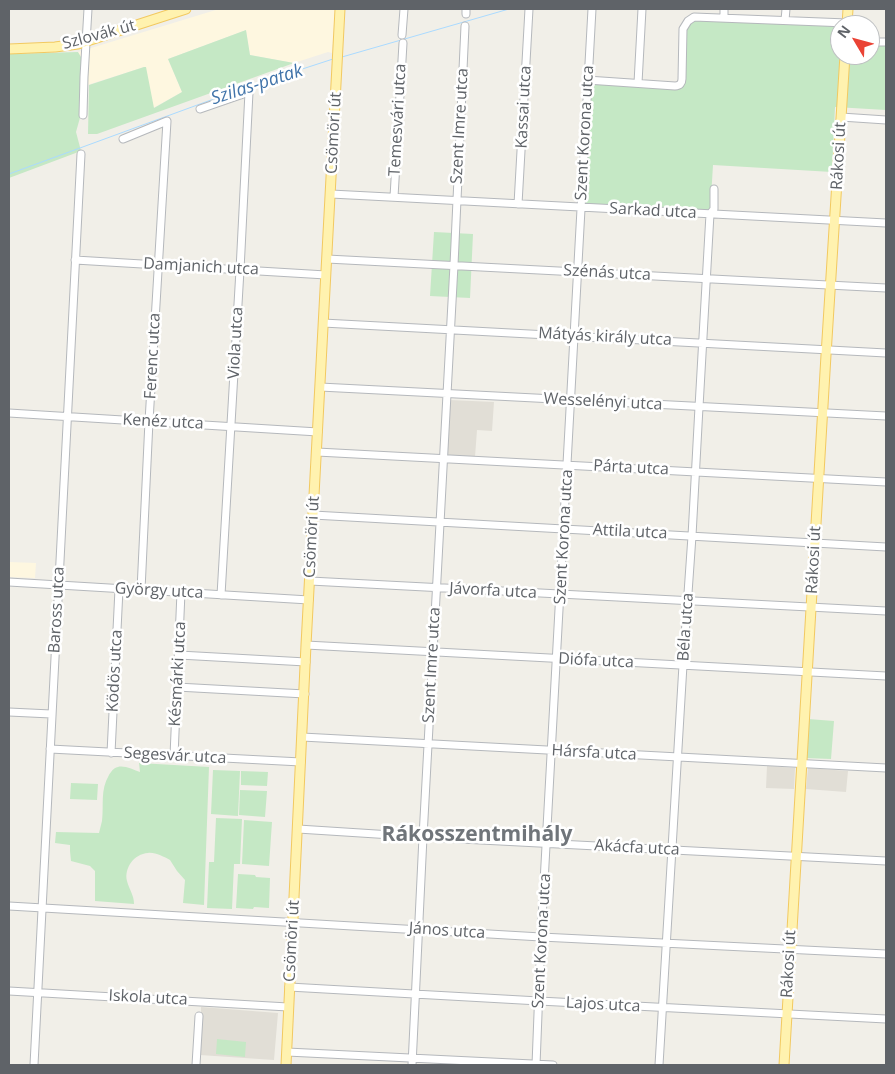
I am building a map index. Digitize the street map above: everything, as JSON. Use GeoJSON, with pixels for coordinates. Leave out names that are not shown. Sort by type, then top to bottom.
{"type":"FeatureCollection","features":[{"type":"Feature","properties":{"kind":"main road","name":"Szlovák út"},"geometry":{"type":"LineString","coordinates":[[9,50],[62,47],[87,42],[170,12],[186,9]]}},
{"type":"Feature","properties":{"kind":"main road","name":"Csömöri út"},"geometry":{"type":"LineString","coordinates":[[286,1065],[340,9]]}},
{"type":"Feature","properties":{"kind":"main road","name":"Rákosi út"},"geometry":{"type":"LineString","coordinates":[[784,1065],[844,65]]}},
{"type":"Feature","properties":{"kind":"street"},"geometry":{"type":"LineString","coordinates":[[83,115],[88,9]]}},
{"type":"Feature","properties":{"kind":"street","name":"Temesvári utca"},"geometry":{"type":"LineString","coordinates":[[394,197],[404,9]]}},
{"type":"Feature","properties":{"kind":"street","name":"Kassai utca"},"geometry":{"type":"LineString","coordinates":[[518,204],[529,9]]}},
{"type":"Feature","properties":{"kind":"street","name":"Szent Korona utca"},"geometry":{"type":"LineString","coordinates":[[536,1065],[541,937],[592,9]]}},
{"type":"Feature","properties":{"kind":"street"},"geometry":{"type":"LineString","coordinates":[[638,83],[642,9]]}},
{"type":"Feature","properties":{"kind":"street"},"geometry":{"type":"LineString","coordinates":[[724,9],[724,18]]}},
{"type":"Feature","properties":{"kind":"street"},"geometry":{"type":"LineString","coordinates":[[785,20],[786,9]]}},
{"type":"Feature","properties":{"kind":"street"},"geometry":{"type":"LineString","coordinates":[[587,80],[679,85],[682,82],[683,33],[686,23],[694,17],[830,23]]}},
{"type":"Feature","properties":{"kind":"street","name":"Szent Imre utca"},"geometry":{"type":"LineString","coordinates":[[412,1062],[465,26]]}},
{"type":"Feature","properties":{"kind":"street","name":"Viola utca"},"geometry":{"type":"LineString","coordinates":[[200,109],[249,92],[221,594]]}},
{"type":"Feature","properties":{"kind":"street"},"geometry":{"type":"LineString","coordinates":[[841,117],[886,120]]}},
{"type":"Feature","properties":{"kind":"street","name":"Ferenc utca"},"geometry":{"type":"LineString","coordinates":[[123,139],[167,121],[141,590]]}},
{"type":"Feature","properties":{"kind":"street","name":"Baross utca"},"geometry":{"type":"LineString","coordinates":[[34,1065],[81,154]]}},
{"type":"Feature","properties":{"kind":"street","name":"Béla utca"},"geometry":{"type":"LineString","coordinates":[[659,1065],[710,214],[714,208],[714,189]]}},
{"type":"Feature","properties":{"kind":"street","name":"Sarkad utca"},"geometry":{"type":"LineString","coordinates":[[331,194],[886,223]]}},
{"type":"Feature","properties":{"kind":"street","name":"Szénás utca"},"geometry":{"type":"LineString","coordinates":[[327,258],[886,288]]}},
{"type":"Feature","properties":{"kind":"street","name":"Damjanich utca"},"geometry":{"type":"LineString","coordinates":[[75,260],[326,275]]}},
{"type":"Feature","properties":{"kind":"street","name":"Mátyás király utca"},"geometry":{"type":"LineString","coordinates":[[323,323],[886,353]]}},
{"type":"Feature","properties":{"kind":"street","name":"Wesselényi utca"},"geometry":{"type":"LineString","coordinates":[[320,387],[886,416]]}},
{"type":"Feature","properties":{"kind":"street","name":"Kenéz utca"},"geometry":{"type":"LineString","coordinates":[[9,413],[318,432]]}},
{"type":"Feature","properties":{"kind":"street","name":"Párta utca"},"geometry":{"type":"LineString","coordinates":[[317,452],[886,482]]}},
{"type":"Feature","properties":{"kind":"street","name":"Attila utca"},"geometry":{"type":"LineString","coordinates":[[314,515],[886,547]]}},
{"type":"Feature","properties":{"kind":"street","name":"Jávorfa utca"},"geometry":{"type":"LineString","coordinates":[[310,581],[886,611]]}},
{"type":"Feature","properties":{"kind":"street","name":"György utca"},"geometry":{"type":"LineString","coordinates":[[9,582],[309,600]]}},
{"type":"Feature","properties":{"kind":"street","name":"Ködös utca"},"geometry":{"type":"LineString","coordinates":[[111,753],[119,589]]}},
{"type":"Feature","properties":{"kind":"street","name":"Késmárki utca"},"geometry":{"type":"LineString","coordinates":[[174,756],[181,592]]}},
{"type":"Feature","properties":{"kind":"street","name":"Diófa utca"},"geometry":{"type":"LineString","coordinates":[[306,645],[886,676]]}},
{"type":"Feature","properties":{"kind":"street"},"geometry":{"type":"LineString","coordinates":[[179,654],[306,662]]}},
{"type":"Feature","properties":{"kind":"street"},"geometry":{"type":"LineString","coordinates":[[177,687],[304,694]]}},
{"type":"Feature","properties":{"kind":"street"},"geometry":{"type":"LineString","coordinates":[[9,712],[51,714]]}},
{"type":"Feature","properties":{"kind":"street","name":"Hársfa utca"},"geometry":{"type":"LineString","coordinates":[[302,737],[886,768]]}},
{"type":"Feature","properties":{"kind":"street","name":"Segesvár utca"},"geometry":{"type":"LineString","coordinates":[[50,749],[301,762]]}},
{"type":"Feature","properties":{"kind":"street","name":"Akácfa utca"},"geometry":{"type":"LineString","coordinates":[[298,829],[886,861]]}},
{"type":"Feature","properties":{"kind":"street","name":"János utca"},"geometry":{"type":"LineString","coordinates":[[9,906],[541,937],[886,954]]}},
{"type":"Feature","properties":{"kind":"street","name":"Lajos utca"},"geometry":{"type":"LineString","coordinates":[[289,987],[663,1008],[886,1018]]}},
{"type":"Feature","properties":{"kind":"street","name":"Iskola utca"},"geometry":{"type":"LineString","coordinates":[[9,991],[288,1007]]}},
{"type":"Feature","properties":{"kind":"street"},"geometry":{"type":"LineString","coordinates":[[196,1065],[200,1016]]}},
{"type":"Feature","properties":{"kind":"street"},"geometry":{"type":"LineString","coordinates":[[287,1052],[412,1062],[553,1065]]}},
{"type":"Feature","properties":{"kind":"shaded area"},"geometry":{"type":"Polygon","coordinates":[[[219,9],[335,9],[332,53],[328,52],[294,63],[250,55],[246,30],[168,59],[182,92],[153,108],[144,67],[81,87],[78,52],[219,9]]]}},
{"type":"Feature","properties":{"kind":"shaded area"},"geometry":{"type":"Polygon","coordinates":[[[450,400],[494,402],[492,431],[477,430],[475,457],[447,455],[450,400]]]}},
{"type":"Feature","properties":{"kind":"shaded area"},"geometry":{"type":"Polygon","coordinates":[[[9,562],[36,563],[35,578],[9,577],[9,562]]]}},
{"type":"Feature","properties":{"kind":"shaded area"},"geometry":{"type":"Polygon","coordinates":[[[767,766],[795,768],[794,789],[766,788],[767,766]]]}},
{"type":"Feature","properties":{"kind":"shaded area"},"geometry":{"type":"Polygon","coordinates":[[[808,768],[848,771],[846,792],[806,789],[808,768]]]}},
{"type":"Feature","properties":{"kind":"shaded area"},"geometry":{"type":"Polygon","coordinates":[[[201,1007],[278,1013],[274,1060],[200,1055],[201,1007]]]}},
{"type":"Feature","properties":{"kind":"green space"},"geometry":{"type":"Polygon","coordinates":[[[691,18],[830,25],[830,65],[880,65],[880,43],[886,43],[886,110],[835,107],[832,172],[713,165],[710,214],[581,207],[587,80],[679,85],[683,33],[691,18]]]}},
{"type":"Feature","properties":{"kind":"green space"},"geometry":{"type":"Polygon","coordinates":[[[246,30],[250,55],[294,63],[97,134],[88,134],[89,85],[146,67],[154,108],[182,92],[168,59],[246,30]]]}},
{"type":"Feature","properties":{"kind":"green space"},"geometry":{"type":"Polygon","coordinates":[[[78,52],[81,57],[81,114],[76,132],[81,151],[9,178],[9,54],[78,52]]]}},
{"type":"Feature","properties":{"kind":"green space"},"geometry":{"type":"Polygon","coordinates":[[[434,232],[473,234],[470,298],[430,296],[434,232]]]}},
{"type":"Feature","properties":{"kind":"green space"},"geometry":{"type":"Polygon","coordinates":[[[808,719],[834,721],[831,759],[805,758],[808,719]]]}},
{"type":"Feature","properties":{"kind":"green space"},"geometry":{"type":"Polygon","coordinates":[[[139,763],[209,767],[204,905],[183,903],[185,880],[170,860],[151,853],[143,854],[134,859],[127,871],[127,881],[134,904],[95,901],[95,871],[90,866],[71,861],[70,845],[55,843],[56,832],[99,833],[102,821],[104,786],[109,775],[113,769],[120,767],[140,772],[139,763]]]}},
{"type":"Feature","properties":{"kind":"green space"},"geometry":{"type":"Polygon","coordinates":[[[213,770],[240,771],[238,816],[211,814],[213,770]]]}},
{"type":"Feature","properties":{"kind":"green space"},"geometry":{"type":"Polygon","coordinates":[[[241,771],[268,772],[267,786],[241,785],[241,771]]]}},
{"type":"Feature","properties":{"kind":"green space"},"geometry":{"type":"Polygon","coordinates":[[[71,783],[98,784],[97,800],[70,799],[71,783]]]}},
{"type":"Feature","properties":{"kind":"green space"},"geometry":{"type":"Polygon","coordinates":[[[240,790],[267,791],[265,817],[239,815],[240,790]]]}},
{"type":"Feature","properties":{"kind":"green space"},"geometry":{"type":"Polygon","coordinates":[[[216,818],[242,819],[240,864],[234,864],[232,909],[207,908],[209,862],[214,862],[216,818]]]}},
{"type":"Feature","properties":{"kind":"green space"},"geometry":{"type":"Polygon","coordinates":[[[244,820],[272,822],[269,866],[242,864],[244,820]]]}},
{"type":"Feature","properties":{"kind":"green space"},"geometry":{"type":"Polygon","coordinates":[[[238,874],[270,878],[269,908],[236,908],[238,874]]]}},
{"type":"Feature","properties":{"kind":"green space"},"geometry":{"type":"Polygon","coordinates":[[[217,1039],[246,1042],[245,1057],[216,1054],[217,1039]]]}},
{"type":"Feature","properties":{"kind":"waterway","name":"Szilas-patak"},"geometry":{"type":"LineString","coordinates":[[342,57],[509,9]]}},
{"type":"Feature","properties":{"kind":"waterway","name":"Szilas-patak"},"geometry":{"type":"LineString","coordinates":[[9,174],[241,89],[333,59]]}},
{"type":"Feature","properties":{"kind":"district","name":"Rákosszentmihály"},"geometry":{"type":"Point","coordinates":[477,835]}}]}
